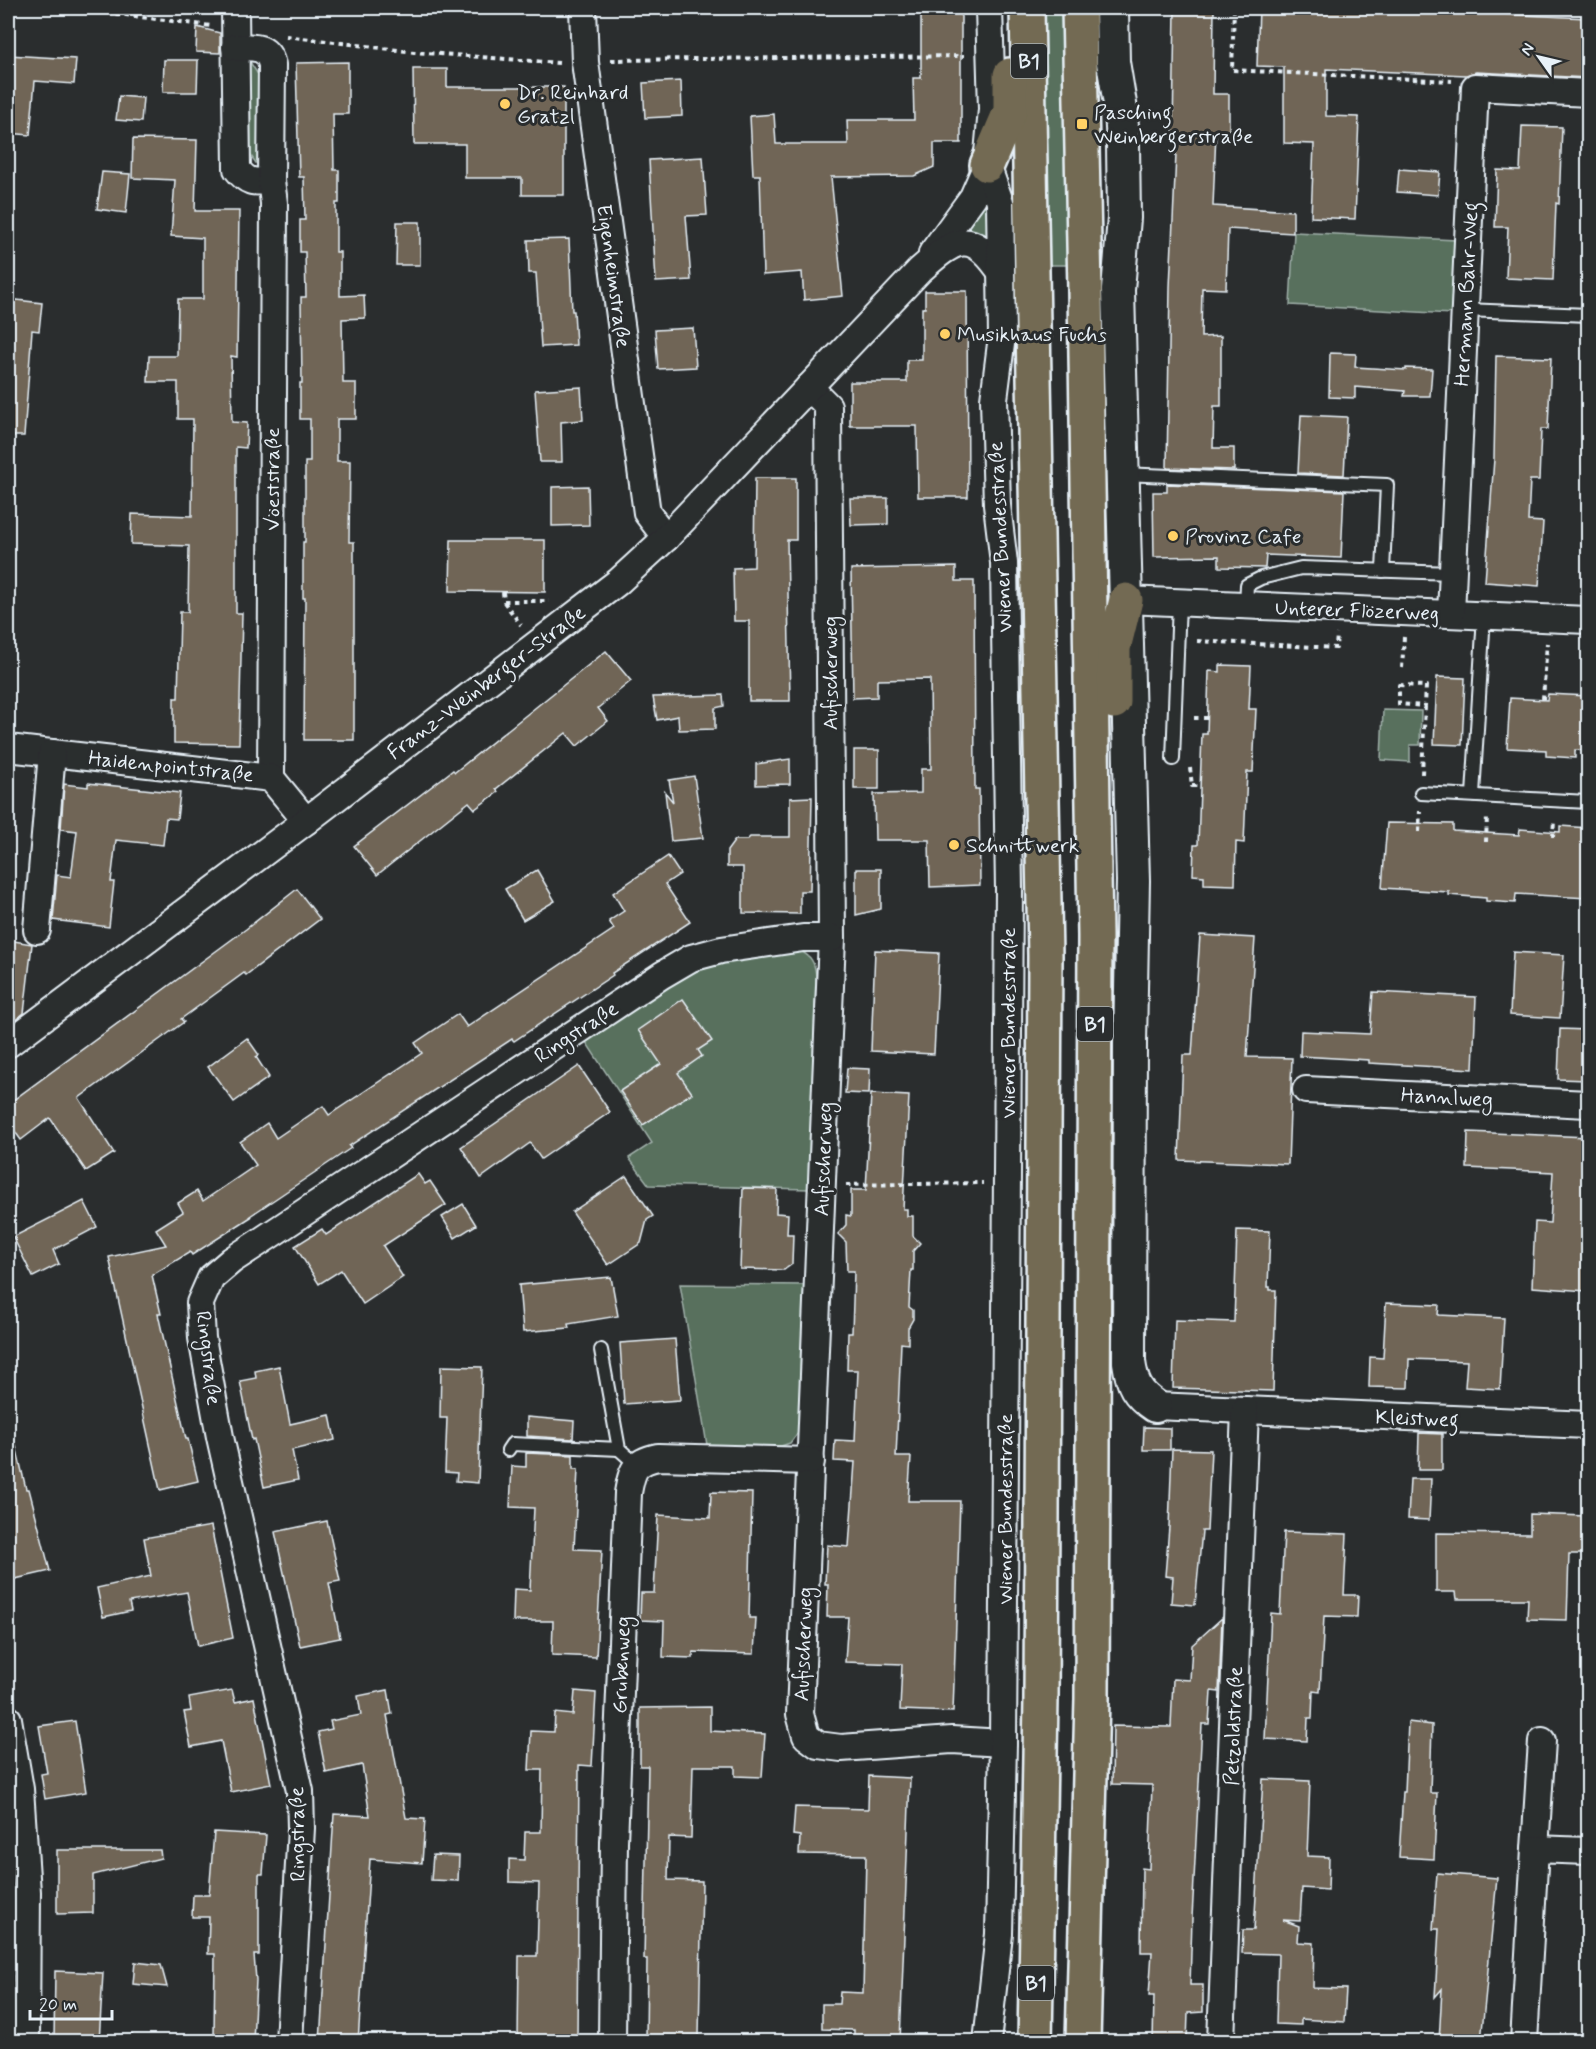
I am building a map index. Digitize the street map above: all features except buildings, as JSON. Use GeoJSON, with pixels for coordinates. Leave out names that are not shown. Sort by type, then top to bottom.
{"type":"FeatureCollection","features":[{"type":"Feature","properties":{"kind":"main road"},"geometry":{"type":"LineString","coordinates":[[987,165],[1010,111],[1009,8]]}},
{"type":"Feature","properties":{"kind":"main road","name":"Wiener Bundesstraße"},"geometry":{"type":"LineString","coordinates":[[1028,8],[1027,915],[1041,1687],[1035,2042]]}},
{"type":"Feature","properties":{"kind":"main road","name":"B1"},"geometry":{"type":"LineString","coordinates":[[1079,8],[1086,290],[1095,936],[1092,1699],[1083,2042]]}},
{"type":"Feature","properties":{"kind":"main road"},"geometry":{"type":"LineString","coordinates":[[1095,936],[1112,841],[1114,648],[1126,600]]}},
{"type":"Feature","properties":{"kind":"main road"},"geometry":{"type":"LineString","coordinates":[[1018,2042],[1036,1924]]}},
{"type":"Feature","properties":{"kind":"street","name":"Eigenheimstraße"},"geometry":{"type":"LineString","coordinates":[[583,8],[585,62],[647,513],[666,538]]}},
{"type":"Feature","properties":{"kind":"street","name":"Wiener Bundesstraße"},"geometry":{"type":"LineString","coordinates":[[987,2042],[999,1934],[1027,915],[1005,563],[997,505],[994,399],[1002,336],[1000,202],[987,165],[992,109],[989,8]]}},
{"type":"Feature","properties":{"kind":"street"},"geometry":{"type":"LineString","coordinates":[[1112,8],[1113,62],[1121,110],[1123,145],[1124,218],[1118,290],[1133,881],[1129,1362],[1132,1380],[1143,1398],[1155,1406],[1245,1410]]}},
{"type":"Feature","properties":{"kind":"street"},"geometry":{"type":"LineString","coordinates":[[235,28],[256,48],[264,50]]}},
{"type":"Feature","properties":{"kind":"street"},"geometry":{"type":"LineString","coordinates":[[235,28],[237,169],[243,178],[253,182],[271,181]]}},
{"type":"Feature","properties":{"kind":"street","name":"Vöeststraße"},"geometry":{"type":"LineString","coordinates":[[264,50],[270,56],[272,65],[271,181],[274,203],[271,778]]}},
{"type":"Feature","properties":{"kind":"street"},"geometry":{"type":"LineString","coordinates":[[1475,87],[1588,93]]}},
{"type":"Feature","properties":{"kind":"street","name":"Hermann Bahr-Weg"},"geometry":{"type":"LineString","coordinates":[[1451,614],[1475,87]]}},
{"type":"Feature","properties":{"kind":"street","name":"Franz-Weinberger-Straße"},"geometry":{"type":"LineString","coordinates":[[920,270],[973,197],[987,165]]}},
{"type":"Feature","properties":{"kind":"street","name":"Franz-Weinberger-Straße"},"geometry":{"type":"LineString","coordinates":[[8,1044],[306,821],[618,582],[666,538],[920,270],[943,250],[953,244],[966,242],[981,247],[1001,272]]}},
{"type":"Feature","properties":{"kind":"street","name":"Aufischerweg"},"geometry":{"type":"LineString","coordinates":[[809,387],[828,406],[832,938],[800,1714],[806,1736],[818,1745],[842,1748],[952,1740],[1004,1743]]}},
{"type":"Feature","properties":{"kind":"street","name":"Unterer Flözerweg"},"geometry":{"type":"LineString","coordinates":[[1126,600],[1588,620]]}},
{"type":"Feature","properties":{"kind":"street","name":"Haidenpointstraße"},"geometry":{"type":"LineString","coordinates":[[8,748],[271,778],[306,821]]}},
{"type":"Feature","properties":{"kind":"street"},"geometry":{"type":"LineString","coordinates":[[37,930],[52,753]]}},
{"type":"Feature","properties":{"kind":"street","name":"Ringstraße"},"geometry":{"type":"LineString","coordinates":[[290,2042],[302,1828],[300,1791],[220,1437],[202,1338],[200,1303],[212,1278],[240,1254],[691,958],[721,950],[791,940],[832,938]]}},
{"type":"Feature","properties":{"kind":"street","name":"Hannlweg"},"geometry":{"type":"LineString","coordinates":[[1306,1090],[1588,1104]]}},
{"type":"Feature","properties":{"kind":"street","name":"Kleistweg"},"geometry":{"type":"LineString","coordinates":[[1245,1410],[1588,1425]]}},
{"type":"Feature","properties":{"kind":"street","name":"Petzoldstraße"},"geometry":{"type":"LineString","coordinates":[[1221,2042],[1245,1410]]}},
{"type":"Feature","properties":{"kind":"street"},"geometry":{"type":"LineString","coordinates":[[628,1457],[646,1460],[658,1457],[811,1461]]}},
{"type":"Feature","properties":{"kind":"street","name":"Grubenweg"},"geometry":{"type":"LineString","coordinates":[[612,2042],[614,1842],[628,1493],[632,1473],[628,1457]]}},
{"type":"Feature","properties":{"kind":"street"},"geometry":{"type":"LineString","coordinates":[[8,1719],[20,1789],[27,1892],[26,2042]]}},
{"type":"Feature","properties":{"kind":"street"},"geometry":{"type":"LineString","coordinates":[[1524,2042],[1542,1741]]}},
{"type":"Feature","properties":{"kind":"street"},"geometry":{"type":"LineString","coordinates":[[1535,1849],[1588,1851]]}},
{"type":"Feature","properties":{"kind":"lane"},"geometry":{"type":"LineString","coordinates":[[1465,310],[1588,315]]}},
{"type":"Feature","properties":{"kind":"lane"},"geometry":{"type":"LineString","coordinates":[[1122,474],[1387,486],[1383,571]]}},
{"type":"Feature","properties":{"kind":"lane"},"geometry":{"type":"LineString","coordinates":[[1246,605],[1246,585],[1261,578],[1301,568],[1453,573]]}},
{"type":"Feature","properties":{"kind":"lane"},"geometry":{"type":"LineString","coordinates":[[1173,759],[1179,603]]}},
{"type":"Feature","properties":{"kind":"lane"},"geometry":{"type":"LineString","coordinates":[[1473,795],[1484,615]]}},
{"type":"Feature","properties":{"kind":"lane"},"geometry":{"type":"LineString","coordinates":[[1421,793],[1588,802]]}},
{"type":"Feature","properties":{"kind":"lane"},"geometry":{"type":"LineString","coordinates":[[507,1450],[512,1444],[628,1457],[600,1350]]}},
{"type":"Feature","properties":{"kind":"path"},"geometry":{"type":"LineString","coordinates":[[71,8],[235,28]]}},
{"type":"Feature","properties":{"kind":"path"},"geometry":{"type":"LineString","coordinates":[[1234,8],[1232,70],[1462,81],[1475,87]]}},
{"type":"Feature","properties":{"kind":"path"},"geometry":{"type":"LineString","coordinates":[[264,50],[285,36],[414,52],[570,64],[603,60],[966,56],[973,54]]}},
{"type":"Feature","properties":{"kind":"path"},"geometry":{"type":"LineString","coordinates":[[503,592],[504,602],[527,633]]}},
{"type":"Feature","properties":{"kind":"path"},"geometry":{"type":"LineString","coordinates":[[504,602],[551,601]]}},
{"type":"Feature","properties":{"kind":"path"},"geometry":{"type":"LineString","coordinates":[[1402,668],[1404,630]]}},
{"type":"Feature","properties":{"kind":"path"},"geometry":{"type":"LineString","coordinates":[[1543,699],[1547,636]]}},
{"type":"Feature","properties":{"kind":"path"},"geometry":{"type":"LineString","coordinates":[[1421,793],[1426,686],[1400,685],[1399,704],[1425,705]]}},
{"type":"Feature","properties":{"kind":"path"},"geometry":{"type":"LineString","coordinates":[[1486,842],[1488,796]]}},
{"type":"Feature","properties":{"kind":"path"},"geometry":{"type":"LineString","coordinates":[[822,1185],[984,1183]]}},
{"type":"Feature","properties":{"kind":"green space"},"geometry":{"type":"Polygon","coordinates":[[[1043,8],[1062,8],[1068,265],[1049,265],[1043,8]]]}},
{"type":"Feature","properties":{"kind":"green space"},"geometry":{"type":"Polygon","coordinates":[[[250,62],[259,76],[260,164],[258,166],[247,150],[247,63],[250,62]]]}},
{"type":"Feature","properties":{"kind":"green space"},"geometry":{"type":"Polygon","coordinates":[[[985,198],[991,204],[993,246],[959,233],[985,198]]]}},
{"type":"Feature","properties":{"kind":"green space"},"geometry":{"type":"Polygon","coordinates":[[[1294,232],[1456,240],[1452,314],[1290,305],[1294,232]]]}},
{"type":"Feature","properties":{"kind":"green space"},"geometry":{"type":"Polygon","coordinates":[[[1383,710],[1421,711],[1420,745],[1410,745],[1410,762],[1381,760],[1383,710]]]}},
{"type":"Feature","properties":{"kind":"green space"},"geometry":{"type":"Polygon","coordinates":[[[799,951],[812,960],[816,976],[809,1189],[649,1185],[629,1158],[652,1143],[586,1042],[651,996],[686,975],[721,962],[799,951]]]}},
{"type":"Feature","properties":{"kind":"green space"},"geometry":{"type":"Polygon","coordinates":[[[680,1284],[806,1285],[799,1431],[790,1443],[775,1448],[707,1445],[680,1284]]]}},
{"type":"Feature","properties":{"kind":"place","name":"Dr. Reinhard Gratzl"},"geometry":{"type":"Point","coordinates":[505,104]}},
{"type":"Feature","properties":{"kind":"place","name":"Pasching Weinbergerstraße"},"geometry":{"type":"Point","coordinates":[1082,124]}},
{"type":"Feature","properties":{"kind":"place","name":"Musikhaus Fuchs"},"geometry":{"type":"Point","coordinates":[945,334]}},
{"type":"Feature","properties":{"kind":"place","name":"Provinz Cafe"},"geometry":{"type":"Point","coordinates":[1173,536]}},
{"type":"Feature","properties":{"kind":"place","name":"Schnittwerk"},"geometry":{"type":"Point","coordinates":[954,845]}}]}
